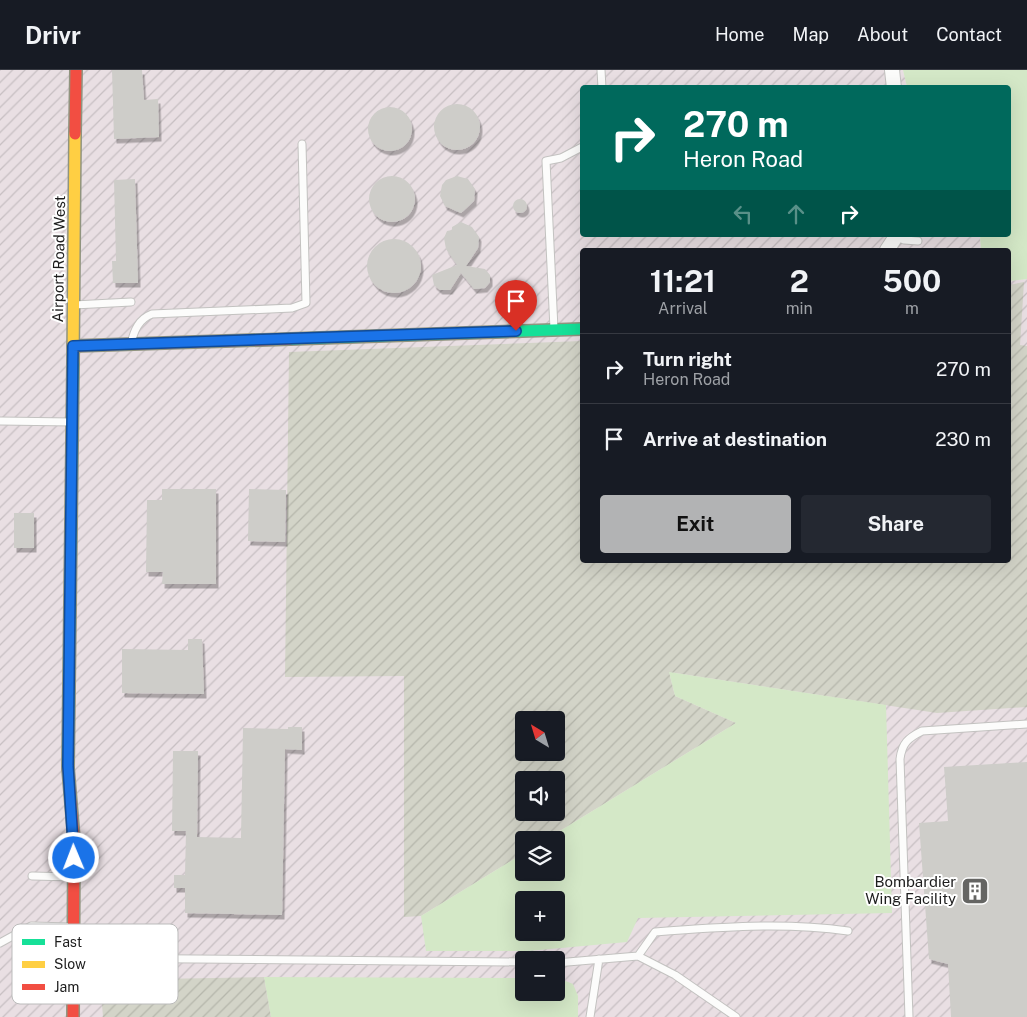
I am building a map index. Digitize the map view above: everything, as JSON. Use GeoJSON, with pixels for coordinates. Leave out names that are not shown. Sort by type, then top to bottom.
{"type":"FeatureCollection","features":[{"type":"Feature","properties":{"kind":"street","name":"Airport Road West"},"geometry":{"type":"LineString","coordinates":[[73,924],[74,840],[68,766],[76,70]]}},
{"type":"Feature","properties":{"kind":"street"},"geometry":{"type":"LineString","coordinates":[[892,70],[894,85]]}},
{"type":"Feature","properties":{"kind":"street"},"geometry":{"type":"LineString","coordinates":[[888,248],[895,237]]}},
{"type":"Feature","properties":{"kind":"street"},"geometry":{"type":"LineString","coordinates":[[73,346],[580,328]]}},
{"type":"Feature","properties":{"kind":"street","name":"Airport Road West"},"geometry":{"type":"LineString","coordinates":[[73,1004],[73,1017]]}},
{"type":"Feature","properties":{"kind":"lane"},"geometry":{"type":"LineString","coordinates":[[601,70],[602,85]]}},
{"type":"Feature","properties":{"kind":"lane"},"geometry":{"type":"LineString","coordinates":[[131,344],[134,332],[143,318],[152,314],[292,308],[306,303],[302,144]]}},
{"type":"Feature","properties":{"kind":"lane"},"geometry":{"type":"LineString","coordinates":[[554,330],[546,161],[561,158],[580,148]]}},
{"type":"Feature","properties":{"kind":"lane"},"geometry":{"type":"LineString","coordinates":[[899,237],[904,240],[918,241]]}},
{"type":"Feature","properties":{"kind":"lane"},"geometry":{"type":"LineString","coordinates":[[73,305],[131,302]]}},
{"type":"Feature","properties":{"kind":"lane"},"geometry":{"type":"LineString","coordinates":[[0,421],[72,422]]}},
{"type":"Feature","properties":{"kind":"lane"},"geometry":{"type":"LineString","coordinates":[[909,1017],[900,759],[902,747],[910,737],[922,731],[1027,724]]}},
{"type":"Feature","properties":{"kind":"lane"},"geometry":{"type":"LineString","coordinates":[[32,876],[74,877]]}},
{"type":"Feature","properties":{"kind":"lane"},"geometry":{"type":"LineString","coordinates":[[638,956],[655,932],[752,926],[823,927],[848,931]]}},
{"type":"Feature","properties":{"kind":"lane"},"geometry":{"type":"LineString","coordinates":[[0,944],[12,937]]}},
{"type":"Feature","properties":{"kind":"lane"},"geometry":{"type":"LineString","coordinates":[[565,962],[638,956],[675,975],[736,1017]]}},
{"type":"Feature","properties":{"kind":"lane"},"geometry":{"type":"LineString","coordinates":[[178,959],[515,962]]}},
{"type":"Feature","properties":{"kind":"lane"},"geometry":{"type":"LineString","coordinates":[[590,1017],[599,959]]}},
{"type":"Feature","properties":{"kind":"shaded area"},"geometry":{"type":"Polygon","coordinates":[[[0,70],[903,70],[907,85],[580,85],[580,237],[980,237],[981,248],[580,248],[580,563],[1011,563],[1011,281],[1027,279],[1027,1017],[0,1017],[0,70]]]}},
{"type":"Feature","properties":{"kind":"shaded area"},"geometry":{"type":"Polygon","coordinates":[[[1024,282],[1020,345],[1027,346],[1027,707],[937,713],[669,672],[675,696],[736,723],[560,831],[515,831],[515,859],[421,916],[404,917],[404,676],[285,677],[289,352],[580,341],[580,563],[1011,563],[1011,285],[1024,282]]]}},
{"type":"Feature","properties":{"kind":"shaded area"},"geometry":{"type":"Polygon","coordinates":[[[264,977],[271,1017],[103,1017],[102,1004],[178,1004],[178,979],[264,977]]]}},
{"type":"Feature","properties":{"kind":"green space"},"geometry":{"type":"Polygon","coordinates":[[[903,70],[1027,70],[1027,279],[1011,281],[1011,248],[981,248],[980,237],[1011,237],[1011,85],[907,85],[903,70]]]}},
{"type":"Feature","properties":{"kind":"green space"},"geometry":{"type":"Polygon","coordinates":[[[669,672],[886,705],[892,913],[638,918],[627,942],[528,951],[426,951],[421,916],[515,859],[515,881],[565,881],[565,831],[560,831],[736,723],[675,696],[669,672]]]}},
{"type":"Feature","properties":{"kind":"green space"},"geometry":{"type":"Polygon","coordinates":[[[264,977],[515,978],[515,1001],[565,1001],[565,981],[573,984],[578,996],[578,1017],[271,1017],[264,977]]]}},
{"type":"Feature","properties":{"kind":"building"},"geometry":{"type":"Polygon","coordinates":[[[112,70],[142,70],[144,100],[158,99],[159,137],[114,139],[112,70]]]}},
{"type":"Feature","properties":{"kind":"building"},"geometry":{"type":"Polygon","coordinates":[[[457,104],[470,108],[476,114],[480,127],[476,140],[470,146],[457,150],[444,146],[438,140],[434,127],[438,114],[444,108],[457,104]]]}},
{"type":"Feature","properties":{"kind":"building"},"geometry":{"type":"Polygon","coordinates":[[[394,107],[406,113],[411,120],[411,138],[406,145],[399,150],[386,151],[378,148],[371,141],[368,125],[371,117],[378,110],[394,107]]]}},
{"type":"Feature","properties":{"kind":"building"},"geometry":{"type":"Polygon","coordinates":[[[392,176],[405,180],[411,186],[415,199],[411,212],[405,218],[392,222],[379,218],[373,212],[369,199],[373,186],[379,180],[392,176]]]}},
{"type":"Feature","properties":{"kind":"building"},"geometry":{"type":"Polygon","coordinates":[[[457,176],[468,179],[475,189],[474,201],[461,213],[445,206],[440,196],[442,185],[446,180],[457,176]]]}},
{"type":"Feature","properties":{"kind":"building"},"geometry":{"type":"Polygon","coordinates":[[[135,179],[138,283],[113,283],[112,261],[116,261],[114,180],[135,179]]]}},
{"type":"Feature","properties":{"kind":"building"},"geometry":{"type":"Polygon","coordinates":[[[520,199],[525,201],[527,206],[525,211],[520,213],[515,211],[513,206],[515,201],[520,199]]]}},
{"type":"Feature","properties":{"kind":"building"},"geometry":{"type":"Polygon","coordinates":[[[461,222],[472,227],[479,237],[478,248],[466,266],[485,269],[490,275],[490,282],[485,288],[474,289],[461,273],[450,290],[440,290],[434,285],[432,275],[457,265],[446,249],[444,238],[447,231],[452,230],[452,227],[461,222]]]}},
{"type":"Feature","properties":{"kind":"building"},"geometry":{"type":"Polygon","coordinates":[[[389,239],[399,239],[409,243],[417,251],[421,266],[417,281],[409,289],[399,293],[389,293],[379,289],[371,281],[367,271],[367,261],[371,251],[379,243],[389,239]]]}},
{"type":"Feature","properties":{"kind":"building"},"geometry":{"type":"Polygon","coordinates":[[[162,489],[216,489],[216,584],[162,584],[163,572],[146,572],[147,500],[162,500],[162,489]]]}},
{"type":"Feature","properties":{"kind":"building"},"geometry":{"type":"Polygon","coordinates":[[[249,489],[286,490],[285,542],[248,541],[249,489]]]}},
{"type":"Feature","properties":{"kind":"building"},"geometry":{"type":"Polygon","coordinates":[[[14,513],[34,513],[34,548],[14,548],[14,513]]]}},
{"type":"Feature","properties":{"kind":"building"},"geometry":{"type":"Polygon","coordinates":[[[188,639],[202,639],[204,694],[122,693],[122,649],[188,650],[188,639]]]}},
{"type":"Feature","properties":{"kind":"building"},"geometry":{"type":"Polygon","coordinates":[[[288,727],[302,727],[302,750],[285,749],[282,915],[185,913],[185,888],[174,888],[174,875],[185,875],[186,831],[172,831],[173,751],[198,751],[197,837],[241,838],[243,728],[288,729],[288,727]]]}},
{"type":"Feature","properties":{"kind":"building","name":"Bombardier Wing Facility"},"geometry":{"type":"Polygon","coordinates":[[[1027,762],[1027,1017],[951,1017],[948,964],[929,959],[919,823],[948,821],[944,767],[1027,762]]]}},
{"type":"Feature","properties":{"kind":"traffic: fast"},"geometry":{"type":"LineString","coordinates":[[290,339],[580,329]]}},
{"type":"Feature","properties":{"kind":"traffic: fast"},"geometry":{"type":"LineString","coordinates":[[68,768],[73,362]]}},
{"type":"Feature","properties":{"kind":"traffic: slow"},"geometry":{"type":"LineString","coordinates":[[73,362],[75,134]]}},
{"type":"Feature","properties":{"kind":"traffic: jam"},"geometry":{"type":"LineString","coordinates":[[75,134],[76,70]]}},
{"type":"Feature","properties":{"kind":"traffic: jam"},"geometry":{"type":"LineString","coordinates":[[73,346],[290,339]]}},
{"type":"Feature","properties":{"kind":"traffic: jam"},"geometry":{"type":"LineString","coordinates":[[68,768],[74,840],[74,924]]}},
{"type":"Feature","properties":{"kind":"traffic: jam"},"geometry":{"type":"LineString","coordinates":[[73,1004],[73,1017]]}},
{"type":"Feature","properties":{"kind":"place","name":"Bombardier Wing Facility"},"geometry":{"type":"Point","coordinates":[975,891]}},
{"type":"Feature","properties":{"kind":"route"},"geometry":{"type":"LineString","coordinates":[[74,858],[68,766],[73,346],[516,331]]}}]}
